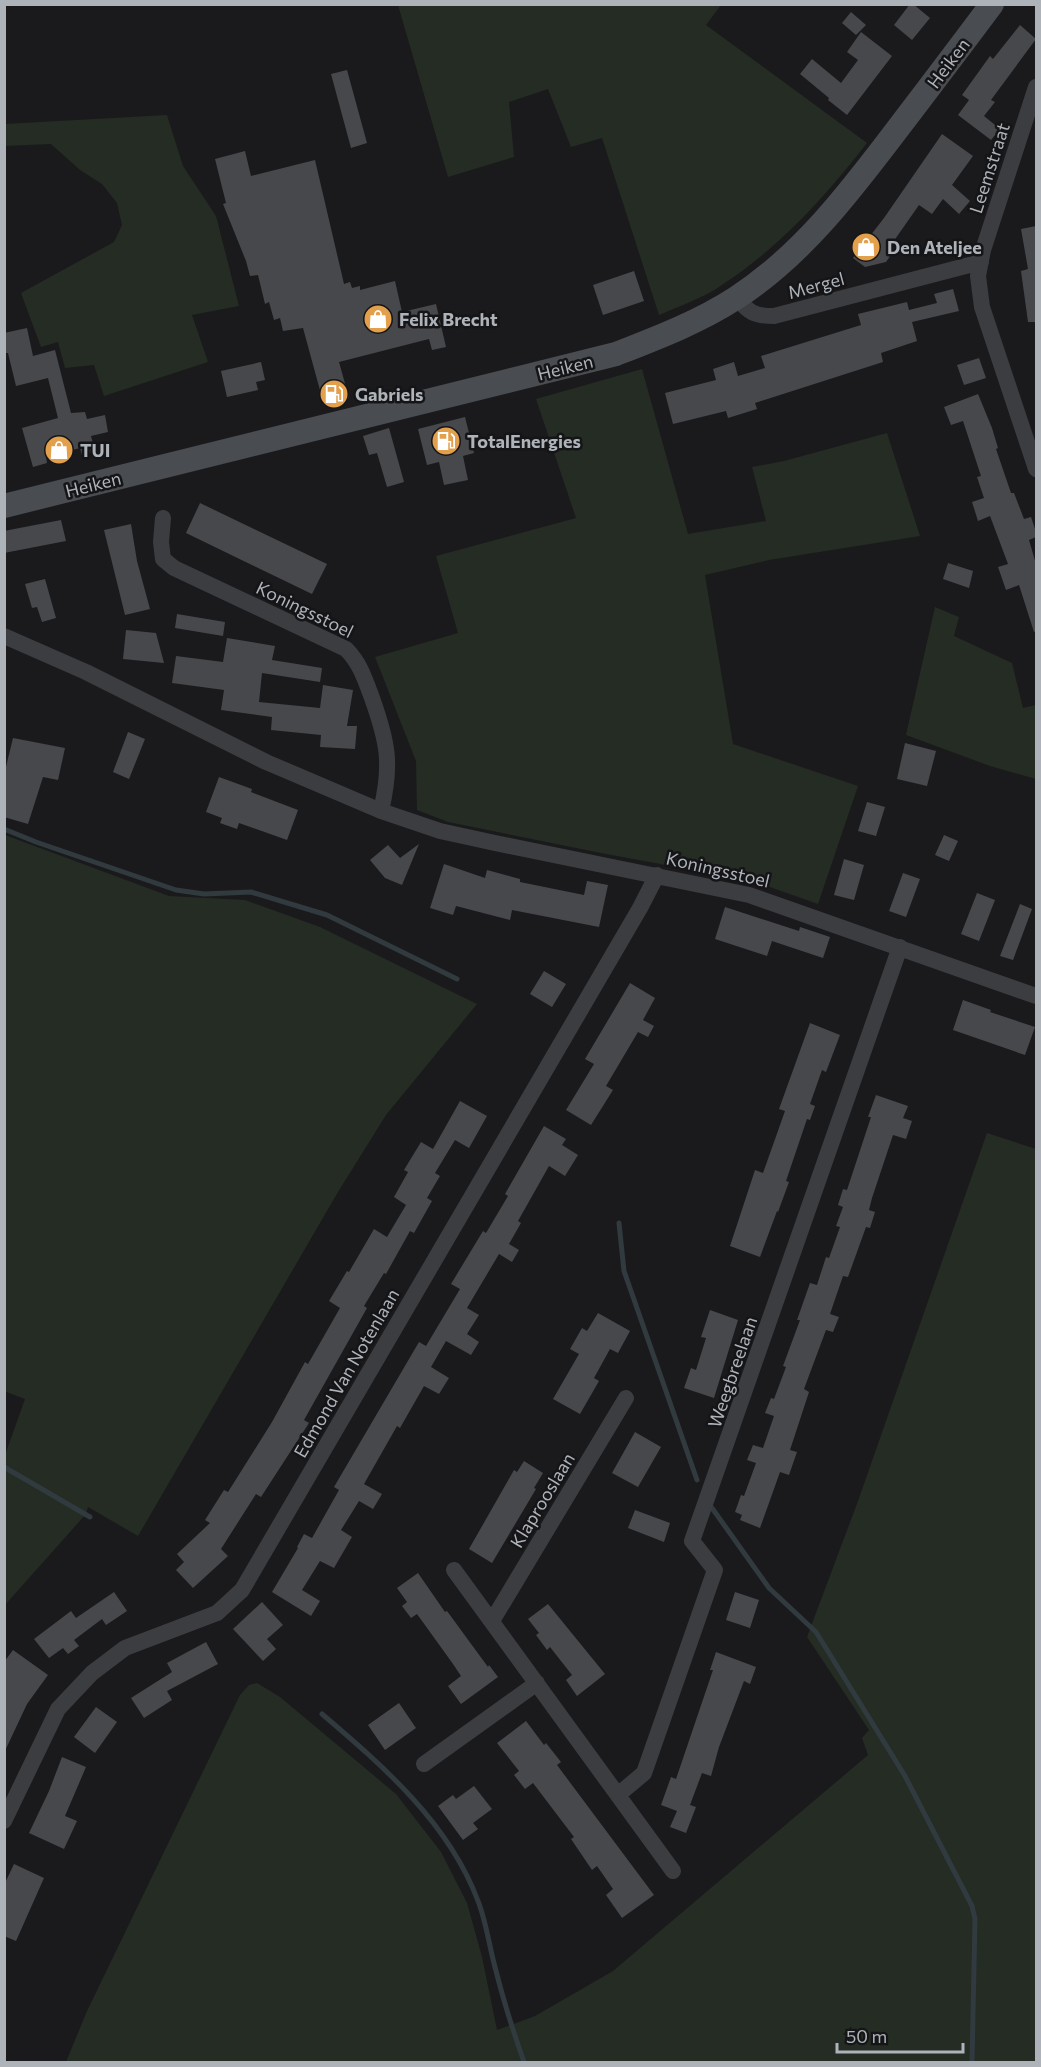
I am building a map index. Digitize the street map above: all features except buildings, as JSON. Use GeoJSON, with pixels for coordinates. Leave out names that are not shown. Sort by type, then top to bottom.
{"type":"FeatureCollection","features":[{"type":"Feature","properties":{"kind":"main road","name":"Heiken"},"geometry":{"type":"LineString","coordinates":[[4,506],[616,354],[699,319],[736,298],[806,241],[837,206],[992,4]]}},
{"type":"Feature","properties":{"kind":"street","name":"Leemstraat"},"geometry":{"type":"LineString","coordinates":[[1036,87],[982,250],[978,276],[982,307],[1036,470]]}},
{"type":"Feature","properties":{"kind":"street","name":"Mergel"},"geometry":{"type":"LineString","coordinates":[[736,298],[746,309],[757,316],[774,316],[981,262]]}},
{"type":"Feature","properties":{"kind":"street","name":"Koningsstoel"},"geometry":{"type":"LineString","coordinates":[[163,518],[161,542],[163,559],[174,568],[346,649],[354,657],[362,670],[385,735],[388,782],[381,811]]}},
{"type":"Feature","properties":{"kind":"street","name":"Koningsstoel"},"geometry":{"type":"LineString","coordinates":[[4,636],[86,672],[275,766],[381,811],[440,831],[748,895],[1036,996]]}},
{"type":"Feature","properties":{"kind":"street","name":"Edmond Van Notenlaan"},"geometry":{"type":"LineString","coordinates":[[4,1821],[58,1709],[92,1673],[125,1648],[217,1613],[243,1590],[657,875]]}},
{"type":"Feature","properties":{"kind":"street","name":"Weegbreelaan"},"geometry":{"type":"LineString","coordinates":[[619,1794],[644,1773],[715,1570],[692,1541],[900,947]]}},
{"type":"Feature","properties":{"kind":"street","name":"Klaprooslaan"},"geometry":{"type":"LineString","coordinates":[[492,1622],[626,1398]]}},
{"type":"Feature","properties":{"kind":"street"},"geometry":{"type":"LineString","coordinates":[[454,1570],[673,1871]]}},
{"type":"Feature","properties":{"kind":"street"},"geometry":{"type":"LineString","coordinates":[[424,1764],[537,1683]]}},
{"type":"Feature","properties":{"kind":"shaded area"},"geometry":{"type":"Polygon","coordinates":[[[398,5],[721,5],[706,25],[867,143],[818,202],[764,254],[715,290],[659,315],[602,138],[571,147],[548,89],[509,102],[514,157],[448,177],[398,5]]]}},
{"type":"Feature","properties":{"kind":"shaded area"},"geometry":{"type":"Polygon","coordinates":[[[167,115],[183,166],[216,216],[239,306],[192,315],[208,362],[104,396],[94,365],[65,368],[58,342],[41,347],[21,293],[114,242],[122,225],[117,203],[102,184],[80,170],[51,144],[5,146],[5,124],[167,115]]]}},
{"type":"Feature","properties":{"kind":"shaded area"},"geometry":{"type":"Polygon","coordinates":[[[642,369],[688,534],[766,521],[752,467],[784,461],[887,433],[920,536],[769,560],[705,575],[733,744],[858,786],[818,904],[753,881],[448,822],[417,810],[416,761],[375,657],[458,633],[436,556],[576,518],[536,399],[642,369]]]}},
{"type":"Feature","properties":{"kind":"shaded area"},"geometry":{"type":"Polygon","coordinates":[[[935,607],[959,617],[954,636],[1012,663],[1023,708],[1036,705],[1036,779],[990,766],[906,735],[935,607]]]}},
{"type":"Feature","properties":{"kind":"shaded area"},"geometry":{"type":"Polygon","coordinates":[[[5,835],[169,896],[245,900],[320,927],[477,1004],[386,1115],[338,1192],[138,1536],[88,1507],[86,1514],[5,1605],[5,1455],[25,1399],[4,1391],[5,835]]]}},
{"type":"Feature","properties":{"kind":"shaded area"},"geometry":{"type":"Polygon","coordinates":[[[987,1133],[1036,1149],[1036,2062],[66,2062],[87,2011],[240,1695],[249,1685],[257,1683],[280,1697],[396,1794],[441,1852],[467,1903],[482,1957],[497,2030],[535,2016],[613,1971],[868,1755],[862,1738],[869,1730],[807,1637],[858,1501],[987,1133]]]}},
{"type":"Feature","properties":{"kind":"waterway"},"geometry":{"type":"LineString","coordinates":[[4,829],[176,890],[204,894],[251,892],[327,915],[457,979]]}},
{"type":"Feature","properties":{"kind":"waterway"},"geometry":{"type":"LineString","coordinates":[[619,1223],[624,1271],[697,1480]]}},
{"type":"Feature","properties":{"kind":"waterway"},"geometry":{"type":"LineString","coordinates":[[4,1467],[90,1517]]}},
{"type":"Feature","properties":{"kind":"waterway"},"geometry":{"type":"LineString","coordinates":[[712,1508],[769,1588],[816,1632],[905,1776],[972,1906],[975,1919],[972,2062]]}},
{"type":"Feature","properties":{"kind":"waterway"},"geometry":{"type":"LineString","coordinates":[[322,1714],[391,1775],[432,1821],[450,1846],[481,1909],[501,1991],[524,2062]]}},
{"type":"Feature","properties":{"kind":"place","name":"Den Ateljee"},"geometry":{"type":"Point","coordinates":[866,247]}},
{"type":"Feature","properties":{"kind":"place","name":"Felix Brecht"},"geometry":{"type":"Point","coordinates":[378,319]}},
{"type":"Feature","properties":{"kind":"place","name":"Gabriels"},"geometry":{"type":"Point","coordinates":[334,394]}},
{"type":"Feature","properties":{"kind":"place","name":"TotalEnergies"},"geometry":{"type":"Point","coordinates":[446,441]}},
{"type":"Feature","properties":{"kind":"place","name":"TUI"},"geometry":{"type":"Point","coordinates":[59,450]}}]}
